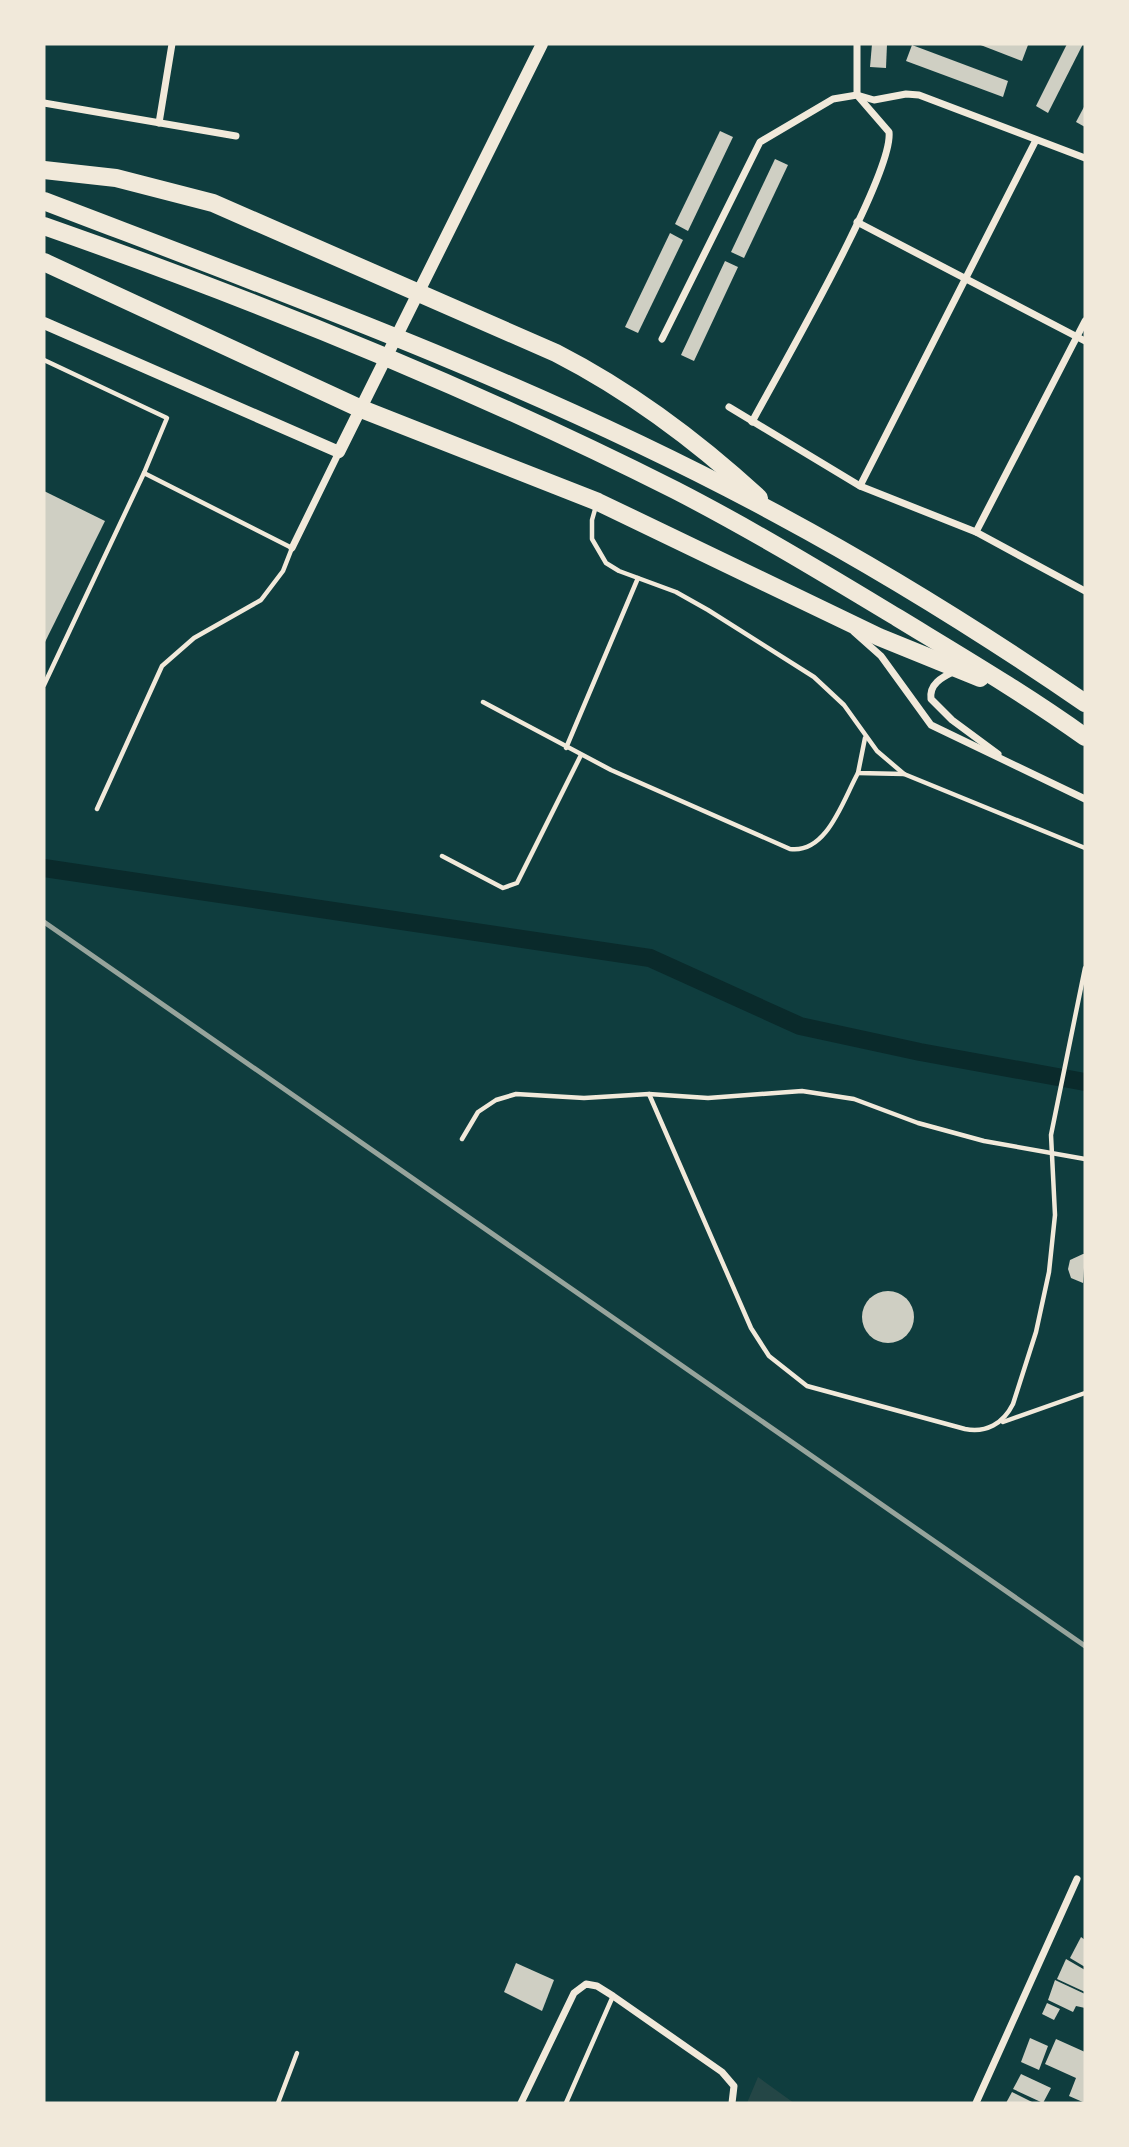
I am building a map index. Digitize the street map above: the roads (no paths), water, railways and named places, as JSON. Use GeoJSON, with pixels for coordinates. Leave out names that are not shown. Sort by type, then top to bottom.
{"type":"FeatureCollection","features":[{"type":"Feature","properties":{"kind":"highway"},"geometry":{"type":"LineString","coordinates":[[44,170],[116,178],[213,203],[556,353],[629,393],[690,436],[776,513]]}},
{"type":"Feature","properties":{"kind":"highway"},"geometry":{"type":"LineString","coordinates":[[44,201],[363,324],[607,431],[776,513],[963,622],[1085,703]]}},
{"type":"Feature","properties":{"kind":"highway"},"geometry":{"type":"LineString","coordinates":[[44,226],[360,347],[677,491],[810,565],[1027,696],[1085,737]]}},
{"type":"Feature","properties":{"kind":"highway"},"geometry":{"type":"LineString","coordinates":[[44,261],[359,408],[598,502],[838,618],[1027,696]]}},
{"type":"Feature","properties":{"kind":"main road"},"geometry":{"type":"LineString","coordinates":[[44,323],[339,452],[542,44]]}},
{"type":"Feature","properties":{"kind":"street"},"geometry":{"type":"LineString","coordinates":[[159,123],[172,44]]}},
{"type":"Feature","properties":{"kind":"street"},"geometry":{"type":"LineString","coordinates":[[752,422],[857,222],[890,141],[889,132],[857,95],[857,44]]}},
{"type":"Feature","properties":{"kind":"street"},"geometry":{"type":"LineString","coordinates":[[662,339],[760,142],[833,99],[857,95],[874,100],[919,95],[1085,158]]}},
{"type":"Feature","properties":{"kind":"street"},"geometry":{"type":"LineString","coordinates":[[44,103],[236,136]]}},
{"type":"Feature","properties":{"kind":"street"},"geometry":{"type":"LineString","coordinates":[[860,486],[1035,139]]}},
{"type":"Feature","properties":{"kind":"street"},"geometry":{"type":"LineString","coordinates":[[857,222],[1085,341]]}},
{"type":"Feature","properties":{"kind":"street"},"geometry":{"type":"LineString","coordinates":[[976,532],[1085,321]]}},
{"type":"Feature","properties":{"kind":"street"},"geometry":{"type":"LineString","coordinates":[[729,407],[860,486],[976,532],[1085,590]]}},
{"type":"Feature","properties":{"kind":"street"},"geometry":{"type":"LineString","coordinates":[[292,548],[339,452]]}},
{"type":"Feature","properties":{"kind":"street"},"geometry":{"type":"LineString","coordinates":[[838,618],[881,656],[931,726],[1085,799]]}},
{"type":"Feature","properties":{"kind":"street"},"geometry":{"type":"LineString","coordinates":[[958,669],[932,687],[932,699],[952,720],[1013,765]]}},
{"type":"Feature","properties":{"kind":"street"},"geometry":{"type":"LineString","coordinates":[[976,2103],[1077,1879]]}},
{"type":"Feature","properties":{"kind":"street"},"geometry":{"type":"LineString","coordinates":[[521,2103],[579,1986],[597,1986],[730,2078],[734,2087],[732,2103]]}},
{"type":"Feature","properties":{"kind":"lane"},"geometry":{"type":"LineString","coordinates":[[44,360],[167,418],[44,685]]}},
{"type":"Feature","properties":{"kind":"lane"},"geometry":{"type":"LineString","coordinates":[[97,809],[162,666],[194,638],[261,600],[283,571],[292,548],[144,472]]}},
{"type":"Feature","properties":{"kind":"lane"},"geometry":{"type":"LineString","coordinates":[[598,502],[591,530],[596,549],[612,567],[676,592],[814,677],[844,705],[865,737],[889,763],[904,774],[1085,848]]}},
{"type":"Feature","properties":{"kind":"lane"},"geometry":{"type":"LineString","coordinates":[[566,748],[638,578]]}},
{"type":"Feature","properties":{"kind":"lane"},"geometry":{"type":"LineString","coordinates":[[483,702],[566,748],[796,850],[807,848],[820,840],[858,773],[865,737]]}},
{"type":"Feature","properties":{"kind":"lane"},"geometry":{"type":"LineString","coordinates":[[442,856],[503,888],[517,883],[582,755]]}},
{"type":"Feature","properties":{"kind":"lane"},"geometry":{"type":"LineString","coordinates":[[858,773],[904,774]]}},
{"type":"Feature","properties":{"kind":"lane"},"geometry":{"type":"LineString","coordinates":[[998,1423],[1013,1404],[1036,1332],[1049,1272],[1055,1202],[1050,1152],[1054,1118],[1085,968]]}},
{"type":"Feature","properties":{"kind":"lane"},"geometry":{"type":"LineString","coordinates":[[462,1139],[478,1112],[506,1096],[526,1094],[584,1098],[649,1094],[708,1098],[819,1092],[854,1098],[950,1133],[1085,1160]]}},
{"type":"Feature","properties":{"kind":"lane"},"geometry":{"type":"LineString","coordinates":[[649,1094],[751,1328],[780,1368],[807,1386],[965,1429],[982,1430],[1085,1393]]}},
{"type":"Feature","properties":{"kind":"lane"},"geometry":{"type":"LineString","coordinates":[[566,2103],[613,1996]]}},
{"type":"Feature","properties":{"kind":"lane"},"geometry":{"type":"LineString","coordinates":[[278,2103],[297,2053]]}},
{"type":"Feature","properties":{"kind":"waterway"},"geometry":{"type":"LineString","coordinates":[[44,868],[650,958],[800,1026],[920,1052],[1085,1082]]}},
{"type":"Feature","properties":{"kind":"railway"},"geometry":{"type":"LineString","coordinates":[[44,922],[1085,1646]]}}]}
